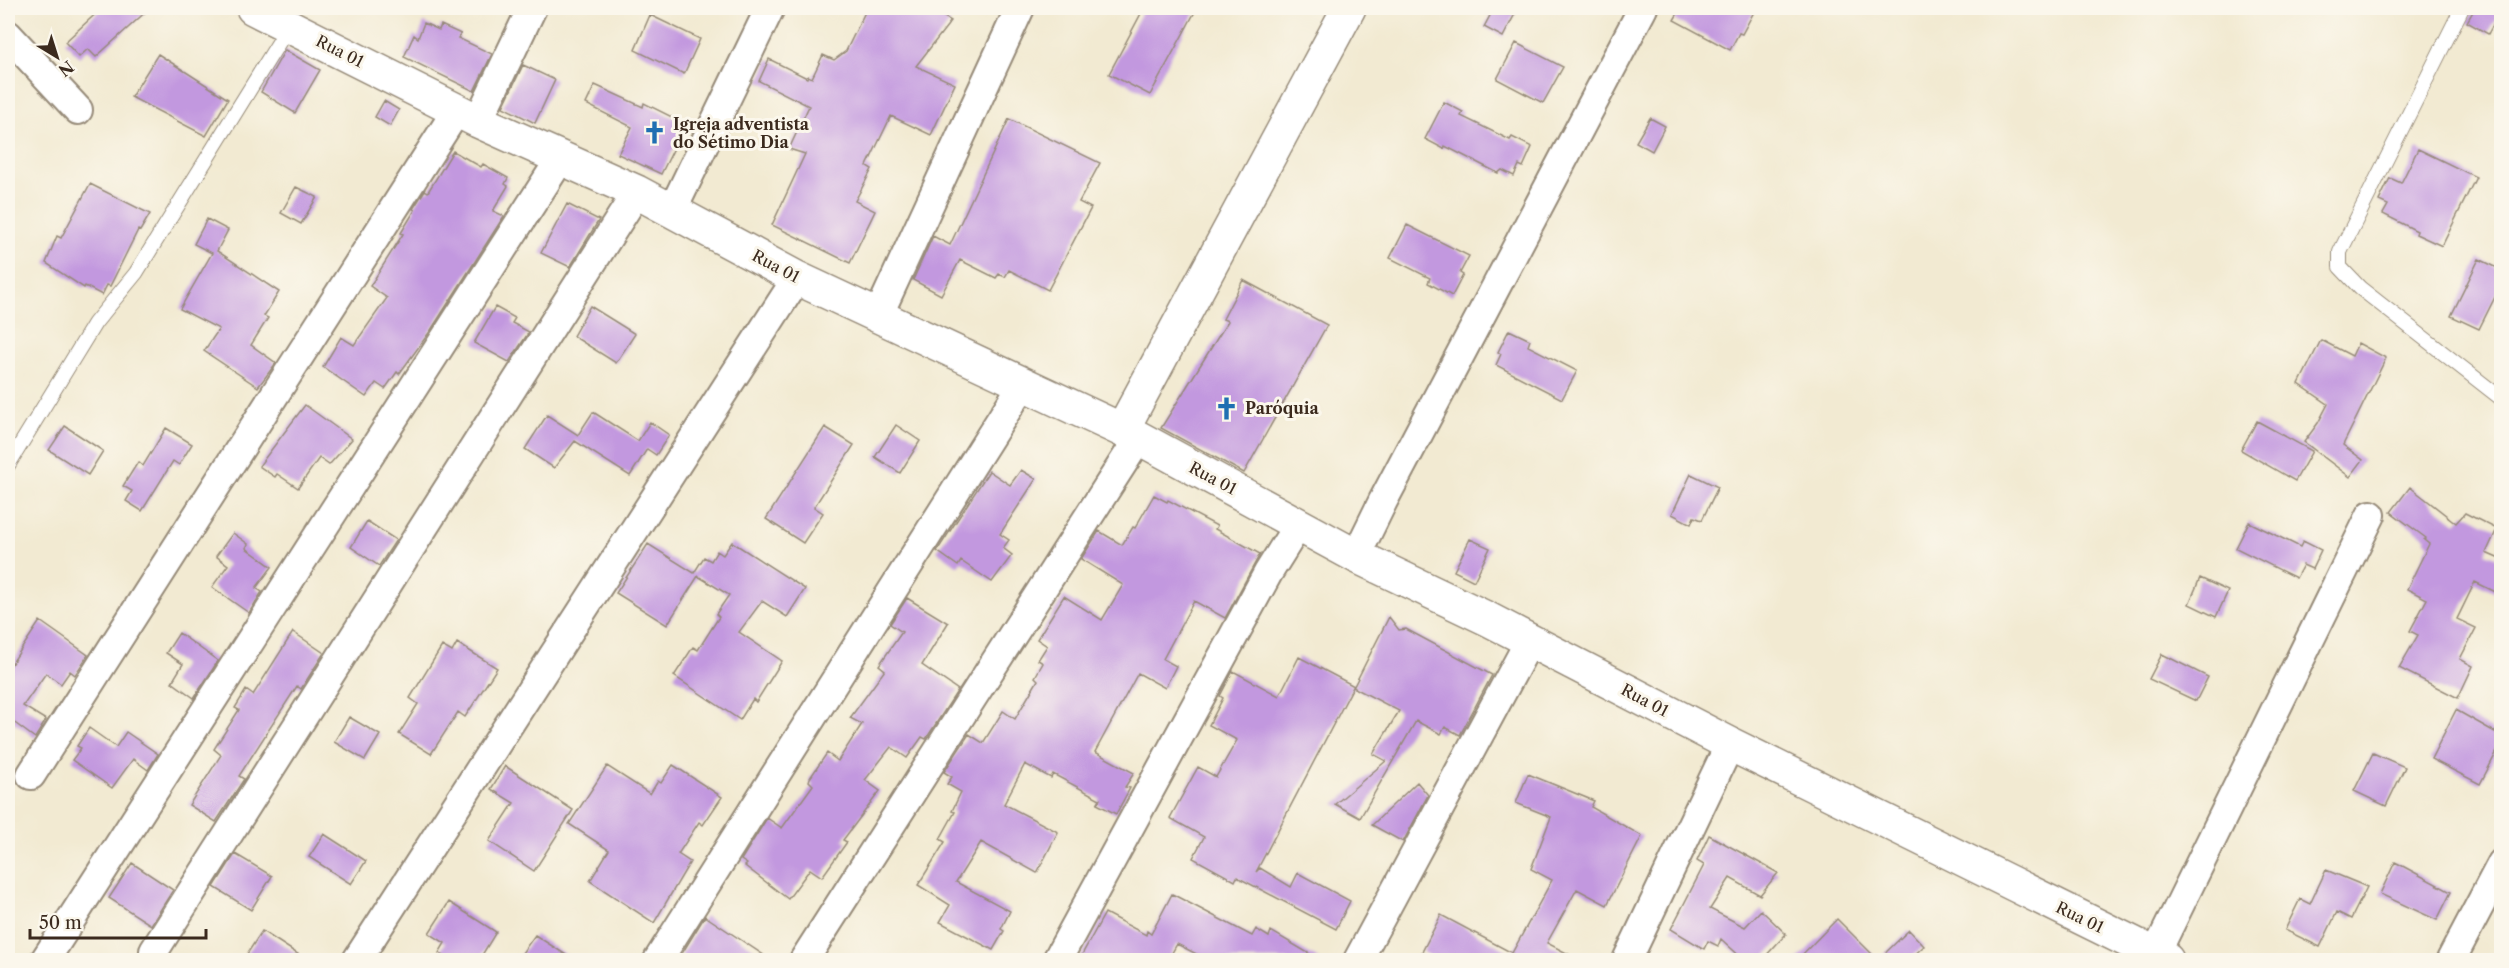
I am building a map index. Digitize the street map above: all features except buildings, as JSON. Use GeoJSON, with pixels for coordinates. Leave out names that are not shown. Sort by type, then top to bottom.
{"type":"FeatureCollection","features":[{"type":"Feature","properties":{"kind":"street","name":"Rua 01"},"geometry":{"type":"LineString","coordinates":[[253,8],[468,116],[637,192],[797,278],[1130,434],[1356,556],[1530,640],[1730,744],[2161,958]]}},
{"type":"Feature","properties":{"kind":"street"},"geometry":{"type":"LineString","coordinates":[[31,775],[468,116],[532,8]]}},
{"type":"Feature","properties":{"kind":"street"},"geometry":{"type":"LineString","coordinates":[[672,211],[770,8]]}},
{"type":"Feature","properties":{"kind":"street"},"geometry":{"type":"LineString","coordinates":[[878,316],[1020,8]]}},
{"type":"Feature","properties":{"kind":"street"},"geometry":{"type":"LineString","coordinates":[[804,960],[1130,434],[1349,8]]}},
{"type":"Feature","properties":{"kind":"street"},"geometry":{"type":"LineString","coordinates":[[1356,556],[1643,8]]}},
{"type":"Feature","properties":{"kind":"street"},"geometry":{"type":"LineString","coordinates":[[8,35],[78,110]]}},
{"type":"Feature","properties":{"kind":"street"},"geometry":{"type":"LineString","coordinates":[[45,960],[561,158]]}},
{"type":"Feature","properties":{"kind":"street"},"geometry":{"type":"LineString","coordinates":[[154,951],[637,192]]}},
{"type":"Feature","properties":{"kind":"street"},"geometry":{"type":"LineString","coordinates":[[357,960],[797,278]]}},
{"type":"Feature","properties":{"kind":"street"},"geometry":{"type":"LineString","coordinates":[[658,960],[1024,383]]}},
{"type":"Feature","properties":{"kind":"street"},"geometry":{"type":"LineString","coordinates":[[2161,958],[2371,515]]}},
{"type":"Feature","properties":{"kind":"street"},"geometry":{"type":"LineString","coordinates":[[1057,960],[1268,573],[1298,525]]}},
{"type":"Feature","properties":{"kind":"street"},"geometry":{"type":"LineString","coordinates":[[1358,960],[1530,640]]}},
{"type":"Feature","properties":{"kind":"street"},"geometry":{"type":"LineString","coordinates":[[1627,960],[1730,744]]}},
{"type":"Feature","properties":{"kind":"street"},"geometry":{"type":"LineString","coordinates":[[2451,960],[2502,863]]}},
{"type":"Feature","properties":{"kind":"lane"},"geometry":{"type":"LineString","coordinates":[[2462,8],[2340,252],[2340,267],[2360,288],[2502,399]]}},
{"type":"Feature","properties":{"kind":"lane"},"geometry":{"type":"LineString","coordinates":[[8,465],[95,323],[136,273],[289,26]]}},
{"type":"Feature","properties":{"kind":"place","name":"Igreja adventista do Sétimo Dia"},"geometry":{"type":"Point","coordinates":[655,133]}},
{"type":"Feature","properties":{"kind":"place","name":"Paróquia"},"geometry":{"type":"Point","coordinates":[1227,408]}}]}
